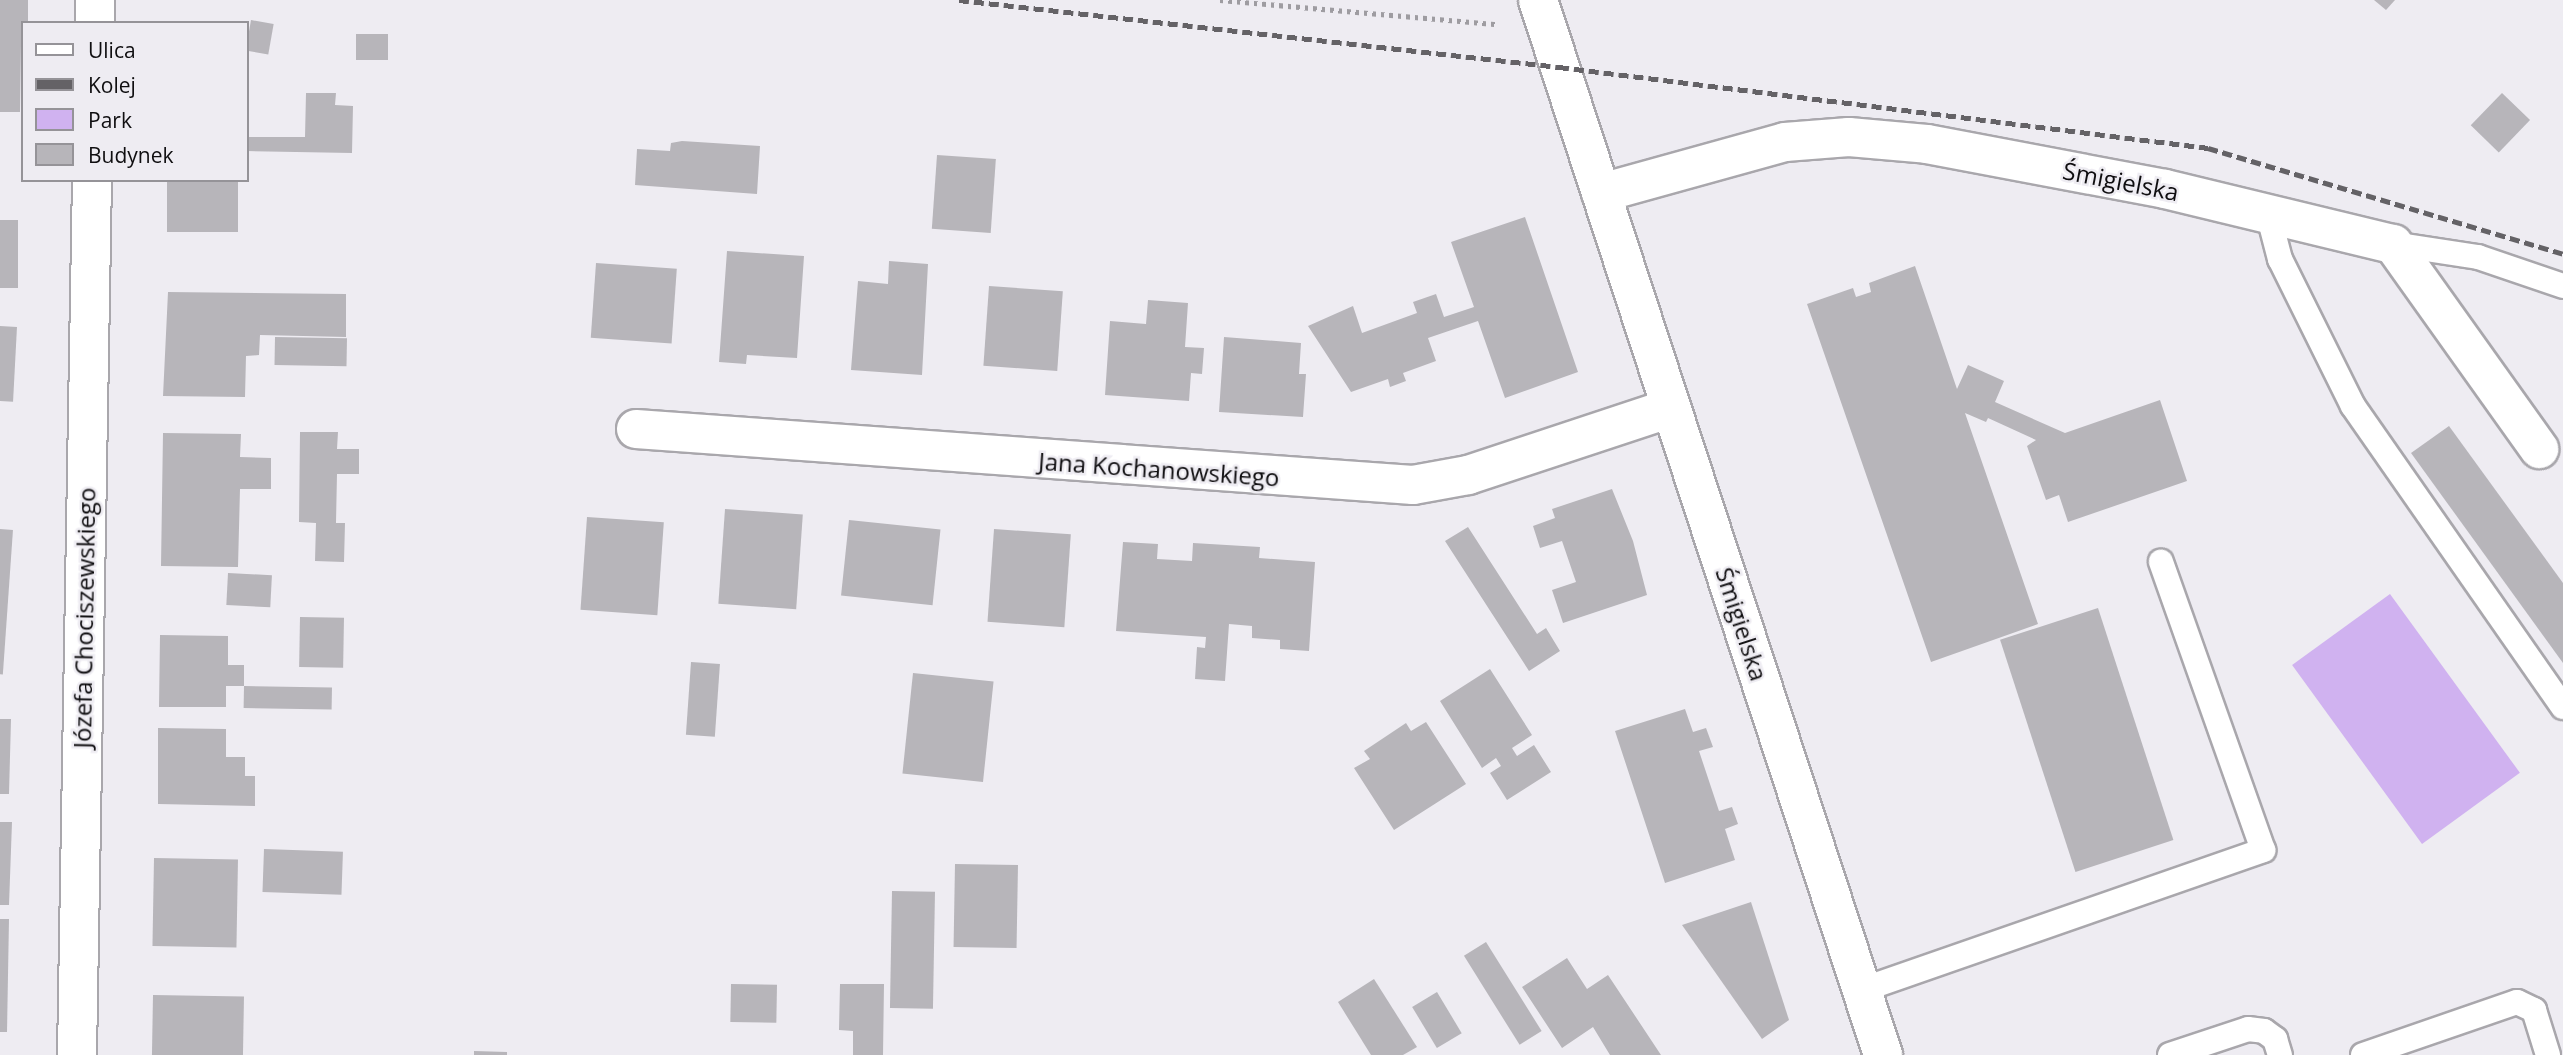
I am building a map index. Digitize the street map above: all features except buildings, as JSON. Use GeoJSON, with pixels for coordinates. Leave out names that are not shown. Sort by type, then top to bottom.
{"type":"FeatureCollection","features":[{"type":"Feature","properties":{"kind":"street"},"geometry":{"type":"LineString","coordinates":[[94,21],[95,0]]}},
{"type":"Feature","properties":{"kind":"street","name":"Śmigielska"},"geometry":{"type":"LineString","coordinates":[[1538,0],[1883,1055]]}},
{"type":"Feature","properties":{"kind":"street","name":"Śmigielska"},"geometry":{"type":"LineString","coordinates":[[1601,193],[1785,142],[1849,137],[1927,144],[2165,189],[2393,244]]}},
{"type":"Feature","properties":{"kind":"street","name":"Józefa Chociszewskiego"},"geometry":{"type":"LineString","coordinates":[[77,1055],[92,182]]}},
{"type":"Feature","properties":{"kind":"street"},"geometry":{"type":"LineString","coordinates":[[2393,244],[2539,449]]}},
{"type":"Feature","properties":{"kind":"street","name":"Jana Kochanowskiego"},"geometry":{"type":"LineString","coordinates":[[636,429],[1413,485],[1468,475],[1671,408]]}},
{"type":"Feature","properties":{"kind":"lane"},"geometry":{"type":"LineString","coordinates":[[2268,213],[2280,258],[2353,406],[2563,707]]}},
{"type":"Feature","properties":{"kind":"lane"},"geometry":{"type":"LineString","coordinates":[[2393,244],[2478,257],[2563,286]]}},
{"type":"Feature","properties":{"kind":"lane"},"geometry":{"type":"LineString","coordinates":[[1862,990],[2263,850],[2161,562]]}},
{"type":"Feature","properties":{"kind":"lane"},"geometry":{"type":"LineString","coordinates":[[2363,1055],[2517,1002],[2534,1010],[2548,1055]]}},
{"type":"Feature","properties":{"kind":"lane"},"geometry":{"type":"LineString","coordinates":[[2169,1055],[2248,1029],[2274,1038],[2280,1055]]}},
{"type":"Feature","properties":{"kind":"path"},"geometry":{"type":"LineString","coordinates":[[1220,0],[1498,24]]}},
{"type":"Feature","properties":{"kind":"green space"},"geometry":{"type":"Polygon","coordinates":[[[2390,594],[2520,773],[2422,844],[2292,665],[2390,594]]]}},
{"type":"Feature","properties":{"kind":"railway"},"geometry":{"type":"LineString","coordinates":[[959,0],[1559,67],[2208,148],[2563,254]]}}]}
